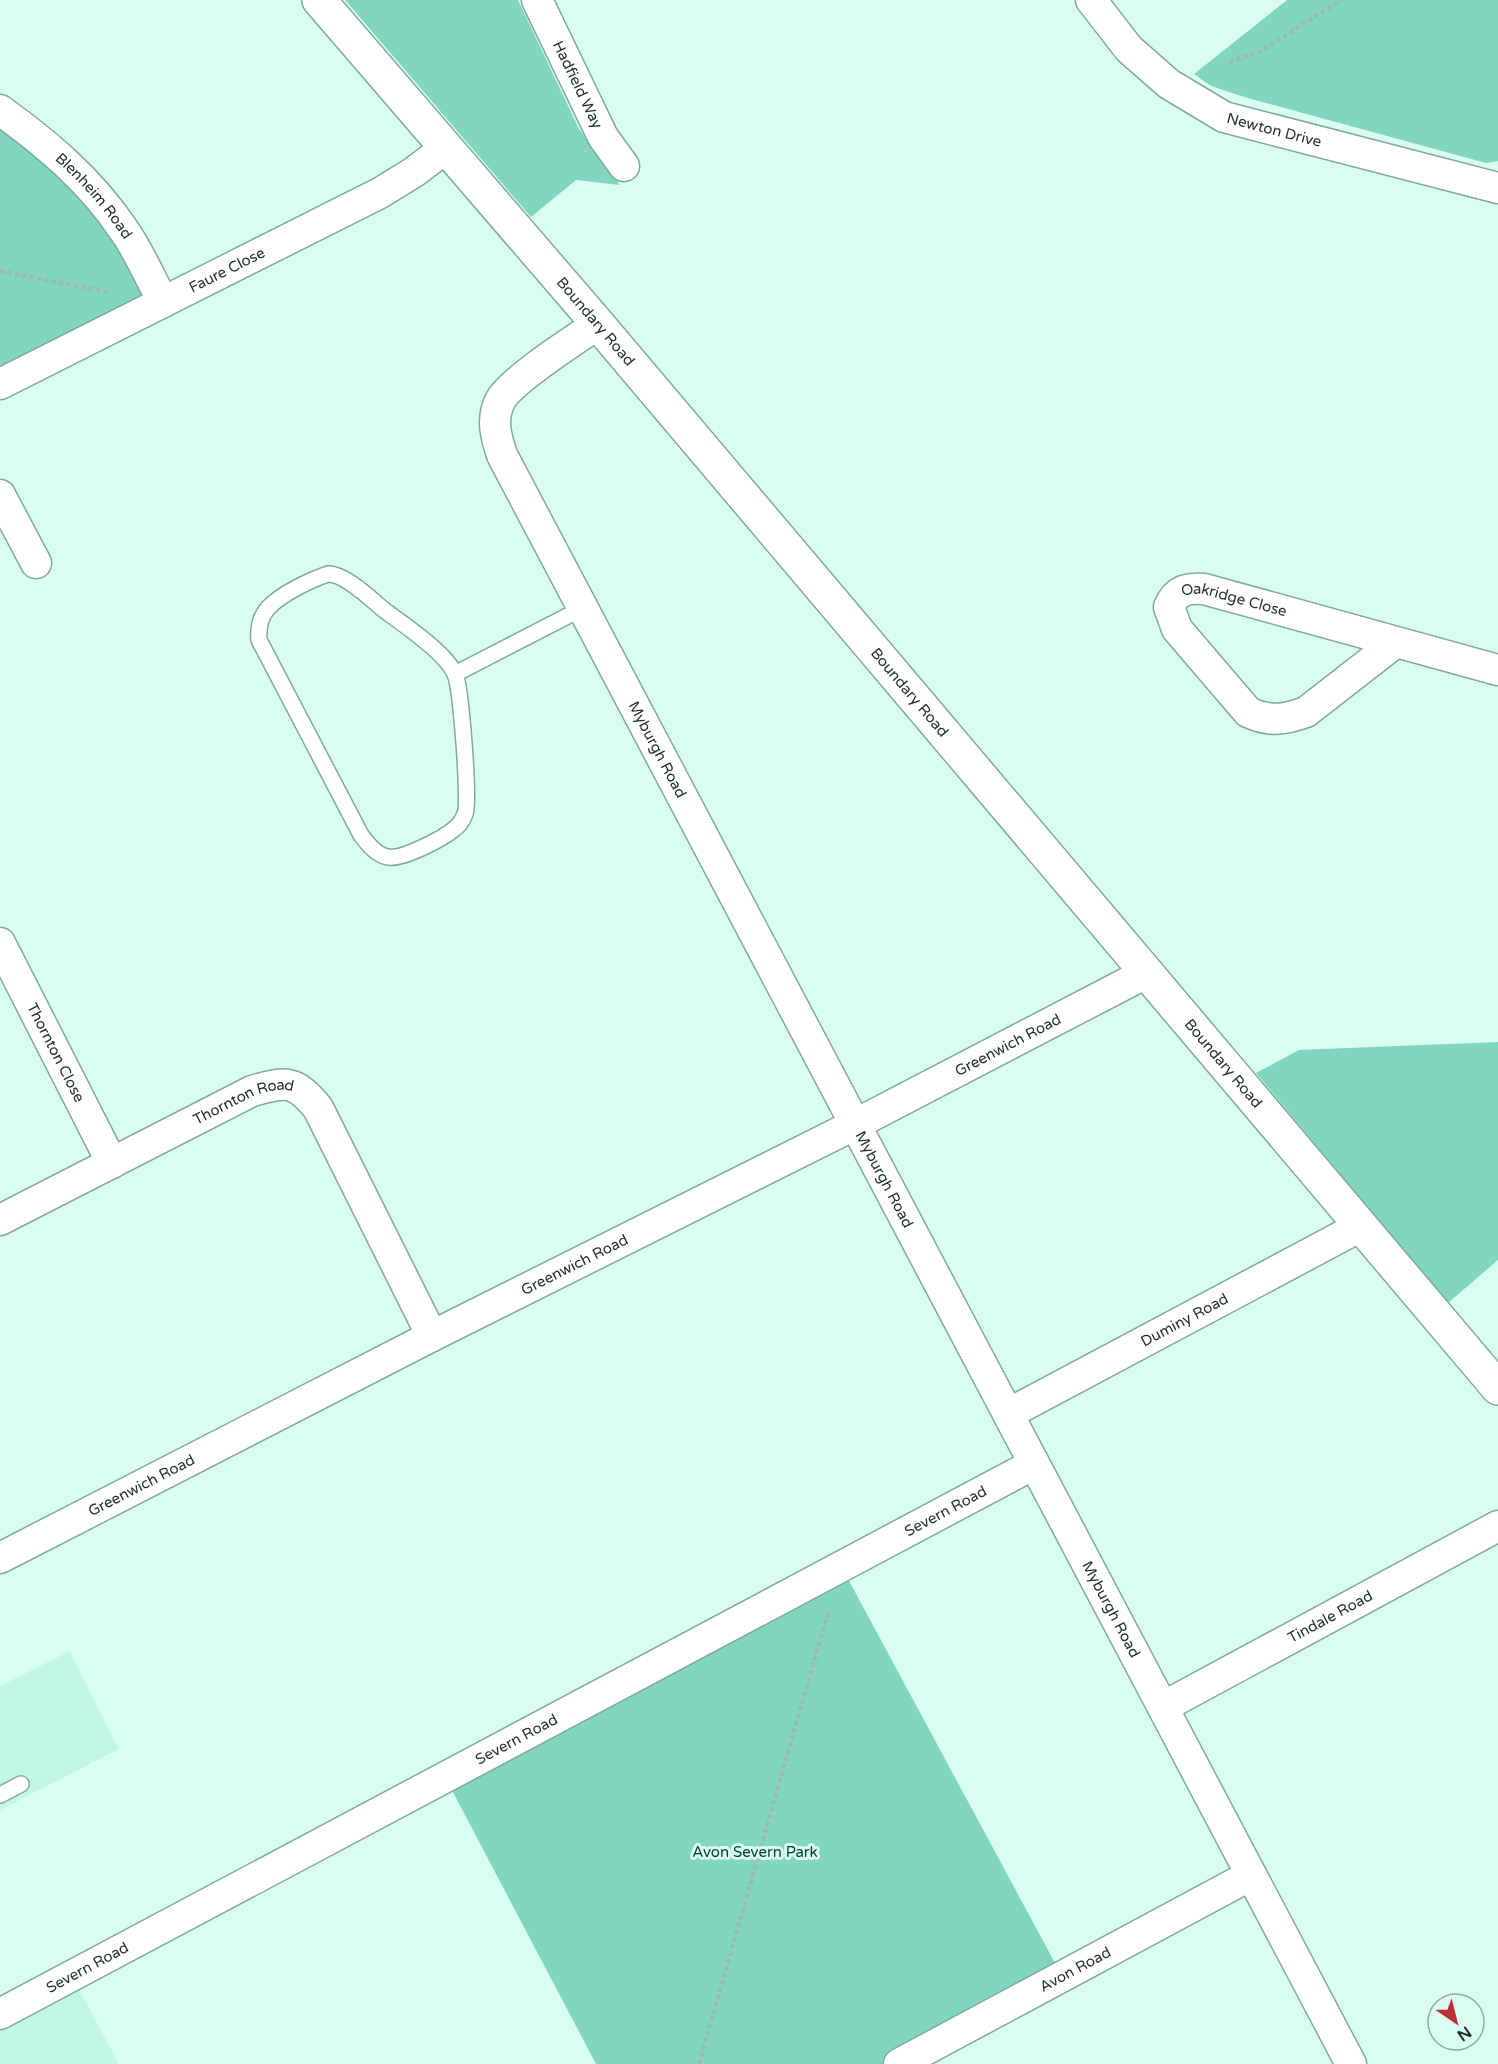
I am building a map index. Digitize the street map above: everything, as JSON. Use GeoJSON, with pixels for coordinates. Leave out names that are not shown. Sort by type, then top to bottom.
{"type":"FeatureCollection","features":[{"type":"Feature","properties":{"kind":"street","name":"Boundary Road"},"geometry":{"type":"LineString","coordinates":[[320,0],[1148,972],[1498,1388]]}},
{"type":"Feature","properties":{"kind":"street","name":"Hadfield Way"},"geometry":{"type":"LineString","coordinates":[[537,0],[603,137],[624,166]]}},
{"type":"Feature","properties":{"kind":"street","name":"Newton Drive"},"geometry":{"type":"LineString","coordinates":[[1091,0],[1129,49],[1169,84],[1224,117],[1498,188]]}},
{"type":"Feature","properties":{"kind":"street","name":"Blenheim Road"},"geometry":{"type":"LineString","coordinates":[[0,110],[44,142],[98,195],[125,231],[163,303]]}},
{"type":"Feature","properties":{"kind":"street","name":"Faure Close"},"geometry":{"type":"LineString","coordinates":[[0,384],[380,193],[414,172],[447,147]]}},
{"type":"Feature","properties":{"kind":"street","name":"Myburgh Road"},"geometry":{"type":"LineString","coordinates":[[598,324],[513,385],[500,400],[495,416],[495,435],[502,455],[1352,2064]]}},
{"type":"Feature","properties":{"kind":"street"},"geometry":{"type":"LineString","coordinates":[[0,495],[36,562]]}},
{"type":"Feature","properties":{"kind":"street","name":"Oakridge Close"},"geometry":{"type":"LineString","coordinates":[[1395,642],[1306,712],[1276,720],[1260,718],[1248,712],[1177,629],[1169,607],[1179,591],[1190,588],[1204,589],[1498,670]]}},
{"type":"Feature","properties":{"kind":"street","name":"Thornton Close"},"geometry":{"type":"LineString","coordinates":[[0,943],[112,1163]]}},
{"type":"Feature","properties":{"kind":"street","name":"Greenwich Road"},"geometry":{"type":"LineString","coordinates":[[0,1558],[432,1336],[856,1125],[1148,972]]}},
{"type":"Feature","properties":{"kind":"street","name":"Thornton Road"},"geometry":{"type":"LineString","coordinates":[[0,1220],[252,1091],[275,1084],[292,1085],[306,1093],[318,1108],[432,1336]]}},
{"type":"Feature","properties":{"kind":"street","name":"Duminy Road"},"geometry":{"type":"LineString","coordinates":[[1008,1414],[1361,1226]]}},
{"type":"Feature","properties":{"kind":"street","name":"Severn Road"},"geometry":{"type":"LineString","coordinates":[[0,2014],[1034,1464]]}},
{"type":"Feature","properties":{"kind":"street","name":"Tindale Road"},"geometry":{"type":"LineString","coordinates":[[1163,1707],[1498,1526]]}},
{"type":"Feature","properties":{"kind":"street","name":"Avon Road"},"geometry":{"type":"LineString","coordinates":[[899,2064],[1251,1875]]}},
{"type":"Feature","properties":{"kind":"lane"},"geometry":{"type":"LineString","coordinates":[[334,574],[359,589],[422,639],[455,674],[467,794],[465,813],[457,827],[447,835],[397,858],[388,857],[379,854],[361,835],[266,656],[259,640],[258,629],[268,608],[278,600],[313,579],[334,574]]}},
{"type":"Feature","properties":{"kind":"lane"},"geometry":{"type":"LineString","coordinates":[[455,674],[583,608]]}},
{"type":"Feature","properties":{"kind":"lane"},"geometry":{"type":"LineString","coordinates":[[0,1795],[21,1784]]}},
{"type":"Feature","properties":{"kind":"path"},"geometry":{"type":"LineString","coordinates":[[1229,62],[1261,51],[1341,0]]}},
{"type":"Feature","properties":{"kind":"path"},"geometry":{"type":"LineString","coordinates":[[0,271],[163,303]]}},
{"type":"Feature","properties":{"kind":"path"},"geometry":{"type":"LineString","coordinates":[[699,2064],[841,1566]]}},
{"type":"Feature","properties":{"kind":"shaded area"},"geometry":{"type":"Polygon","coordinates":[[[70,1651],[119,1749],[0,1810],[0,1686],[70,1651]]]}},
{"type":"Feature","properties":{"kind":"shaded area"},"geometry":{"type":"Polygon","coordinates":[[[72,1976],[119,2064],[0,2064],[0,2014],[72,1976]]]}},
{"type":"Feature","properties":{"kind":"green space"},"geometry":{"type":"Polygon","coordinates":[[[345,0],[518,0],[579,129],[620,185],[576,180],[531,217],[345,0]]]}},
{"type":"Feature","properties":{"kind":"green space"},"geometry":{"type":"Polygon","coordinates":[[[1287,0],[1498,0],[1498,161],[1486,163],[1244,97],[1211,86],[1194,74],[1287,0]]]}},
{"type":"Feature","properties":{"kind":"green space"},"geometry":{"type":"Polygon","coordinates":[[[0,110],[35,135],[163,302],[0,384],[0,110]]]}},
{"type":"Feature","properties":{"kind":"green space"},"geometry":{"type":"Polygon","coordinates":[[[1498,1042],[1498,1260],[1448,1303],[1256,1073],[1299,1050],[1498,1042]]]}},
{"type":"Feature","properties":{"kind":"green space","name":"Avon Severn Park"},"geometry":{"type":"Polygon","coordinates":[[[841,1566],[1062,1976],[899,2064],[596,2064],[445,1777],[841,1566]]]}}]}
